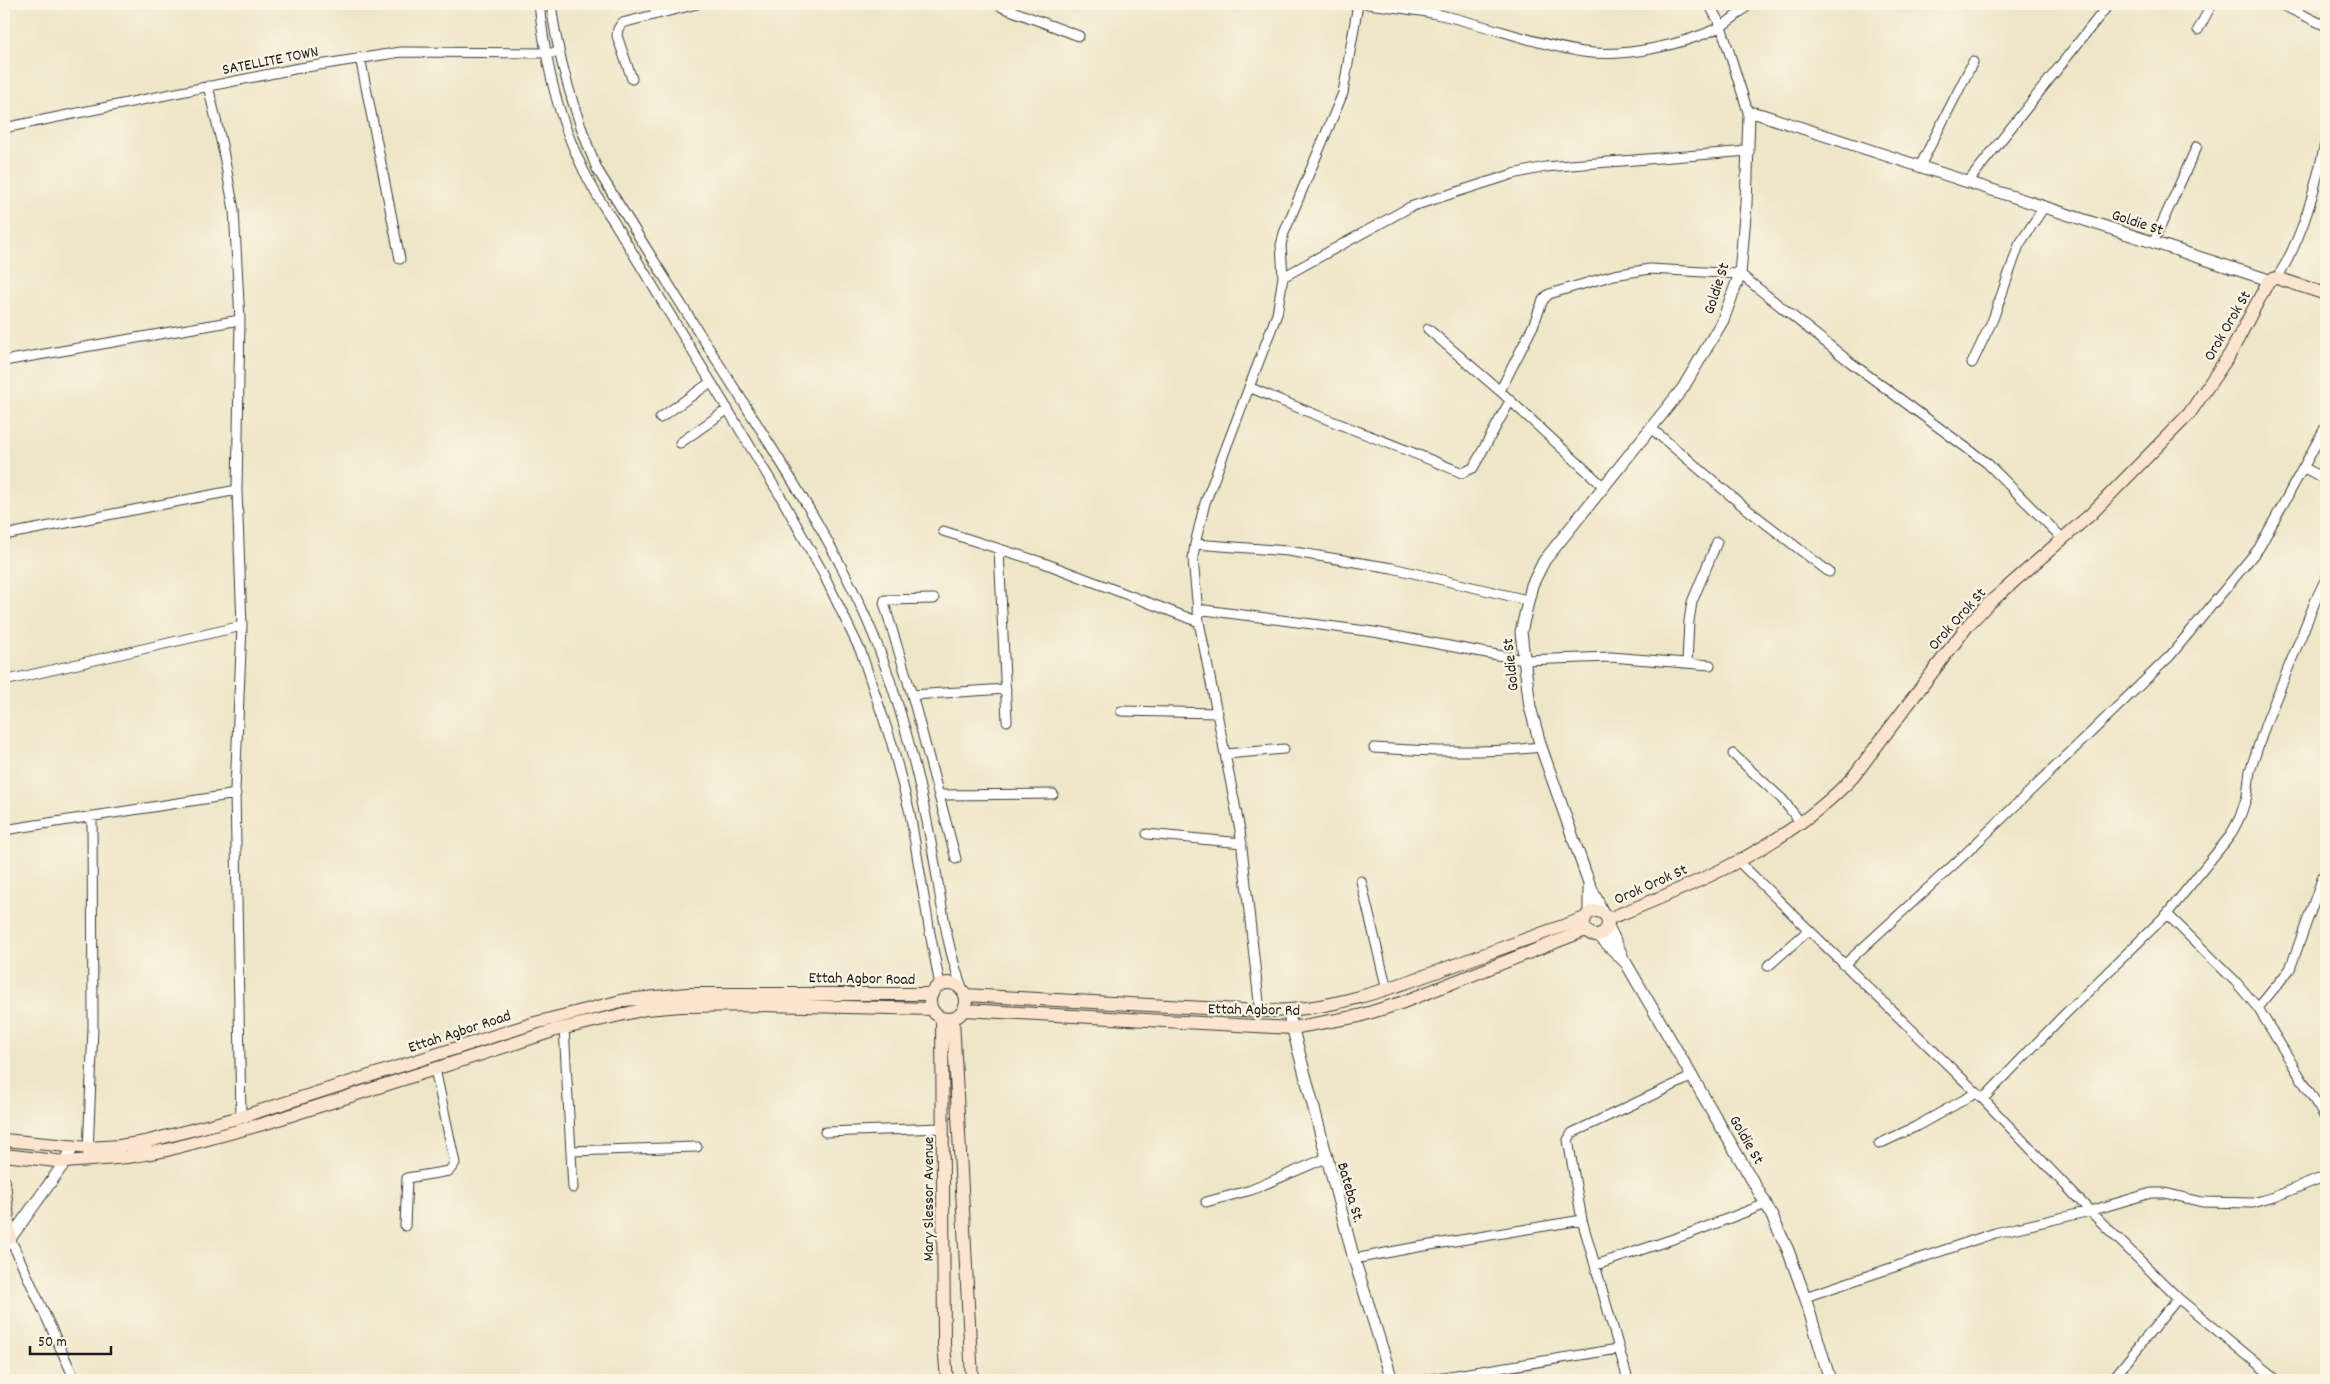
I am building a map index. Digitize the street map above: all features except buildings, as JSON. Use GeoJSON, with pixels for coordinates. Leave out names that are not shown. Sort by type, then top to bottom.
{"type":"FeatureCollection","features":[{"type":"Feature","properties":{"kind":"main road"},"geometry":{"type":"LineString","coordinates":[[2273,279],[2326,294]]}},
{"type":"Feature","properties":{"kind":"main road","name":"Orok Orok St"},"geometry":{"type":"LineString","coordinates":[[1606,919],[1662,897],[1738,860],[1801,823],[1833,798],[1852,777],[1969,624],[1987,605],[2091,514],[2189,414],[2230,354],[2273,279]]}},
{"type":"Feature","properties":{"kind":"main road"},"geometry":{"type":"LineString","coordinates":[[1596,911],[1606,919],[1602,934],[1589,924],[1596,911]]}},
{"type":"Feature","properties":{"kind":"main road","name":"Ettah Agbor Rd"},"geometry":{"type":"LineString","coordinates":[[964,993],[1260,1011],[1288,1011],[1328,1005],[1387,990],[1589,924]]}},
{"type":"Feature","properties":{"kind":"main road","name":"Ettah Agbor Rd"},"geometry":{"type":"LineString","coordinates":[[964,1010],[1292,1028],[1359,1016],[1401,1002],[1589,924]]}},
{"type":"Feature","properties":{"kind":"main road"},"geometry":{"type":"LineString","coordinates":[[952,984],[964,993],[964,1010],[948,1018],[932,1009],[936,990],[952,984]]}},
{"type":"Feature","properties":{"kind":"main road","name":"Ettah Agbor Road"},"geometry":{"type":"LineString","coordinates":[[4,1140],[89,1148],[145,1142],[241,1117],[534,1023],[625,1000],[687,994],[936,990]]}},
{"type":"Feature","properties":{"kind":"main road","name":"Ettah Agbor Road"},"geometry":{"type":"LineString","coordinates":[[4,1155],[65,1162],[128,1158],[167,1150],[263,1124],[564,1028],[628,1012],[682,1006],[762,1005],[932,1009]]}},
{"type":"Feature","properties":{"kind":"main road","name":"Mary Slessor Avenue"},"geometry":{"type":"LineString","coordinates":[[947,1380],[944,1344],[943,1128],[948,1018]]}},
{"type":"Feature","properties":{"kind":"main road","name":"Mary Slessor Avenue"},"geometry":{"type":"LineString","coordinates":[[948,1018],[972,1380]]}},
{"type":"Feature","properties":{"kind":"main road"},"geometry":{"type":"LineString","coordinates":[[4,1182],[7,1242]]}},
{"type":"Feature","properties":{"kind":"street"},"geometry":{"type":"LineString","coordinates":[[539,4],[545,53],[563,122],[576,158],[593,192],[614,222],[782,499],[823,572],[860,652],[876,693],[892,744],[910,813],[930,933],[936,990]]}},
{"type":"Feature","properties":{"kind":"street"},"geometry":{"type":"LineString","coordinates":[[551,4],[558,53],[576,113],[597,169],[808,504],[850,582],[878,647],[907,737],[932,848],[952,963],[964,993]]}},
{"type":"Feature","properties":{"kind":"street"},"geometry":{"type":"LineString","coordinates":[[632,79],[617,36],[618,29],[622,23],[697,4]]}},
{"type":"Feature","properties":{"kind":"street"},"geometry":{"type":"LineString","coordinates":[[999,4],[1002,7],[1079,36]]}},
{"type":"Feature","properties":{"kind":"street"},"geometry":{"type":"LineString","coordinates":[[1260,1011],[1242,843],[1197,609],[1193,559],[1194,544],[1205,503],[1276,314],[1284,277],[1282,245],[1284,233],[1343,94],[1358,4]]}},
{"type":"Feature","properties":{"kind":"street"},"geometry":{"type":"LineString","coordinates":[[1368,4],[1403,6],[1582,52],[1607,54],[1641,50],[1701,35],[1722,26],[1750,4]]}},
{"type":"Feature","properties":{"kind":"street"},"geometry":{"type":"LineString","coordinates":[[1709,4],[1722,26],[1749,115]]}},
{"type":"Feature","properties":{"kind":"street"},"geometry":{"type":"LineString","coordinates":[[1968,182],[2109,4]]}},
{"type":"Feature","properties":{"kind":"street"},"geometry":{"type":"LineString","coordinates":[[2198,30],[2212,4]]}},
{"type":"Feature","properties":{"kind":"street"},"geometry":{"type":"LineString","coordinates":[[2280,4],[2326,26]]}},
{"type":"Feature","properties":{"kind":"street","name":"SATELLITE TOWN"},"geometry":{"type":"LineString","coordinates":[[4,128],[360,57],[401,52],[558,53]]}},
{"type":"Feature","properties":{"kind":"street"},"geometry":{"type":"LineString","coordinates":[[360,57],[400,259]]}},
{"type":"Feature","properties":{"kind":"street"},"geometry":{"type":"LineString","coordinates":[[1920,166],[1973,62]]}},
{"type":"Feature","properties":{"kind":"street"},"geometry":{"type":"LineString","coordinates":[[208,86],[222,145],[234,210],[240,320],[237,490],[242,626],[236,794],[241,1117]]}},
{"type":"Feature","properties":{"kind":"street","name":"Goldie St"},"geometry":{"type":"LineString","coordinates":[[1830,1380],[1805,1297],[1788,1250],[1766,1204],[1626,963],[1589,883],[1541,747],[1530,707],[1520,632],[1532,585],[1544,561],[1603,486],[1652,429],[1683,388],[1703,357],[1723,320],[1740,274],[1749,151],[1749,115],[1754,113],[1762,115],[2153,243],[2273,279]]}},
{"type":"Feature","properties":{"kind":"street"},"geometry":{"type":"LineString","coordinates":[[2273,279],[2289,259],[2307,216],[2326,140]]}},
{"type":"Feature","properties":{"kind":"street"},"geometry":{"type":"LineString","coordinates":[[2153,243],[2197,146]]}},
{"type":"Feature","properties":{"kind":"street"},"geometry":{"type":"LineString","coordinates":[[1284,277],[1410,207],[1512,174],[1545,167],[1749,151]]}},
{"type":"Feature","properties":{"kind":"street"},"geometry":{"type":"LineString","coordinates":[[1972,363],[1993,319],[2019,245],[2044,207]]}},
{"type":"Feature","properties":{"kind":"street"},"geometry":{"type":"LineString","coordinates":[[1500,391],[1533,326],[1543,300],[1549,294],[1614,275],[1650,269],[1740,274],[1850,362],[1986,464],[2062,539]]}},
{"type":"Feature","properties":{"kind":"street"},"geometry":{"type":"LineString","coordinates":[[4,361],[240,320]]}},
{"type":"Feature","properties":{"kind":"street"},"geometry":{"type":"LineString","coordinates":[[1428,329],[1500,391],[1603,486]]}},
{"type":"Feature","properties":{"kind":"street"},"geometry":{"type":"LineString","coordinates":[[660,418],[711,382]]}},
{"type":"Feature","properties":{"kind":"street"},"geometry":{"type":"LineString","coordinates":[[1249,387],[1304,412],[1394,444],[1462,473],[1473,468],[1510,401]]}},
{"type":"Feature","properties":{"kind":"street"},"geometry":{"type":"LineString","coordinates":[[680,443],[728,409]]}},
{"type":"Feature","properties":{"kind":"street"},"geometry":{"type":"LineString","coordinates":[[1844,965],[1962,857],[2170,656],[2259,548],[2326,426]]}},
{"type":"Feature","properties":{"kind":"street"},"geometry":{"type":"LineString","coordinates":[[1652,429],[1744,506],[1829,572]]}},
{"type":"Feature","properties":{"kind":"street"},"geometry":{"type":"LineString","coordinates":[[2304,468],[2326,480]]}},
{"type":"Feature","properties":{"kind":"street"},"geometry":{"type":"LineString","coordinates":[[4,535],[237,490]]}},
{"type":"Feature","properties":{"kind":"street"},"geometry":{"type":"LineString","coordinates":[[943,531],[1044,563],[1199,622]]}},
{"type":"Feature","properties":{"kind":"street"},"geometry":{"type":"LineString","coordinates":[[1687,663],[1692,602],[1717,542]]}},
{"type":"Feature","properties":{"kind":"street"},"geometry":{"type":"LineString","coordinates":[[1194,544],[1288,551],[1392,568],[1527,600]]}},
{"type":"Feature","properties":{"kind":"street"},"geometry":{"type":"LineString","coordinates":[[999,549],[1007,721]]}},
{"type":"Feature","properties":{"kind":"street"},"geometry":{"type":"LineString","coordinates":[[1879,1144],[1979,1096],[2168,914],[2230,836],[2240,818],[2247,796],[2250,771],[2266,723],[2316,597],[2326,578]]}},
{"type":"Feature","properties":{"kind":"street"},"geometry":{"type":"LineString","coordinates":[[934,599],[884,601],[912,695],[956,859]]}},
{"type":"Feature","properties":{"kind":"street"},"geometry":{"type":"LineString","coordinates":[[1197,609],[1374,632],[1524,660],[1611,657],[1710,665]]}},
{"type":"Feature","properties":{"kind":"street"},"geometry":{"type":"LineString","coordinates":[[4,681],[242,626]]}},
{"type":"Feature","properties":{"kind":"street"},"geometry":{"type":"LineString","coordinates":[[912,695],[1006,689]]}},
{"type":"Feature","properties":{"kind":"street"},"geometry":{"type":"LineString","coordinates":[[1121,711],[1218,713]]}},
{"type":"Feature","properties":{"kind":"street"},"geometry":{"type":"LineString","coordinates":[[1374,748],[1442,753],[1494,752],[1541,747]]}},
{"type":"Feature","properties":{"kind":"street"},"geometry":{"type":"LineString","coordinates":[[1226,754],[1284,749]]}},
{"type":"Feature","properties":{"kind":"street"},"geometry":{"type":"LineString","coordinates":[[1733,754],[1782,799],[1801,823]]}},
{"type":"Feature","properties":{"kind":"street"},"geometry":{"type":"LineString","coordinates":[[4,830],[236,794]]}},
{"type":"Feature","properties":{"kind":"street"},"geometry":{"type":"LineString","coordinates":[[939,795],[1053,794]]}},
{"type":"Feature","properties":{"kind":"street"},"geometry":{"type":"LineString","coordinates":[[87,1161],[93,1027],[92,816]]}},
{"type":"Feature","properties":{"kind":"street"},"geometry":{"type":"LineString","coordinates":[[1148,834],[1242,843]]}},
{"type":"Feature","properties":{"kind":"street"},"geometry":{"type":"LineString","coordinates":[[1738,860],[1979,1096],[2090,1211],[2178,1298],[2277,1380]]}},
{"type":"Feature","properties":{"kind":"street"},"geometry":{"type":"LineString","coordinates":[[2258,1008],[2290,968],[2325,874]]}},
{"type":"Feature","properties":{"kind":"street"},"geometry":{"type":"LineString","coordinates":[[1362,881],[1387,990]]}},
{"type":"Feature","properties":{"kind":"street"},"geometry":{"type":"LineString","coordinates":[[1589,883],[1589,924]]}},
{"type":"Feature","properties":{"kind":"street"},"geometry":{"type":"LineString","coordinates":[[2168,914],[2235,981],[2258,1008],[2326,1119]]}},
{"type":"Feature","properties":{"kind":"street","name":"Goldie St"},"geometry":{"type":"LineString","coordinates":[[1589,924],[1626,963]]}},
{"type":"Feature","properties":{"kind":"street"},"geometry":{"type":"LineString","coordinates":[[1768,966],[1809,930]]}},
{"type":"Feature","properties":{"kind":"street","name":"Bateba St."},"geometry":{"type":"LineString","coordinates":[[1288,1011],[1354,1259],[1392,1380]]}},
{"type":"Feature","properties":{"kind":"street"},"geometry":{"type":"LineString","coordinates":[[564,1028],[573,1188]]}},
{"type":"Feature","properties":{"kind":"street"},"geometry":{"type":"LineString","coordinates":[[405,1226],[407,1178],[449,1171],[455,1163],[435,1069]]}},
{"type":"Feature","properties":{"kind":"street"},"geometry":{"type":"LineString","coordinates":[[1628,1380],[1582,1220],[1568,1140],[1570,1135],[1693,1076]]}},
{"type":"Feature","properties":{"kind":"street"},"geometry":{"type":"LineString","coordinates":[[825,1132],[943,1128]]}},
{"type":"Feature","properties":{"kind":"street"},"geometry":{"type":"LineString","coordinates":[[73,1147],[65,1162],[7,1242],[75,1380]]}},
{"type":"Feature","properties":{"kind":"street"},"geometry":{"type":"LineString","coordinates":[[571,1151],[697,1147]]}},
{"type":"Feature","properties":{"kind":"street"},"geometry":{"type":"LineString","coordinates":[[1206,1202],[1251,1190],[1326,1158]]}},
{"type":"Feature","properties":{"kind":"street"},"geometry":{"type":"LineString","coordinates":[[1805,1297],[1995,1233],[2090,1211],[2128,1199],[2165,1192],[2202,1202],[2253,1203],[2274,1197],[2326,1176]]}},
{"type":"Feature","properties":{"kind":"street"},"geometry":{"type":"LineString","coordinates":[[1596,1264],[1688,1234],[1766,1204]]}},
{"type":"Feature","properties":{"kind":"street"},"geometry":{"type":"LineString","coordinates":[[1354,1259],[1582,1220]]}},
{"type":"Feature","properties":{"kind":"street"},"geometry":{"type":"LineString","coordinates":[[2112,1380],[2178,1298]]}},
{"type":"Feature","properties":{"kind":"street"},"geometry":{"type":"LineString","coordinates":[[1425,1380],[1618,1349]]}}]}
